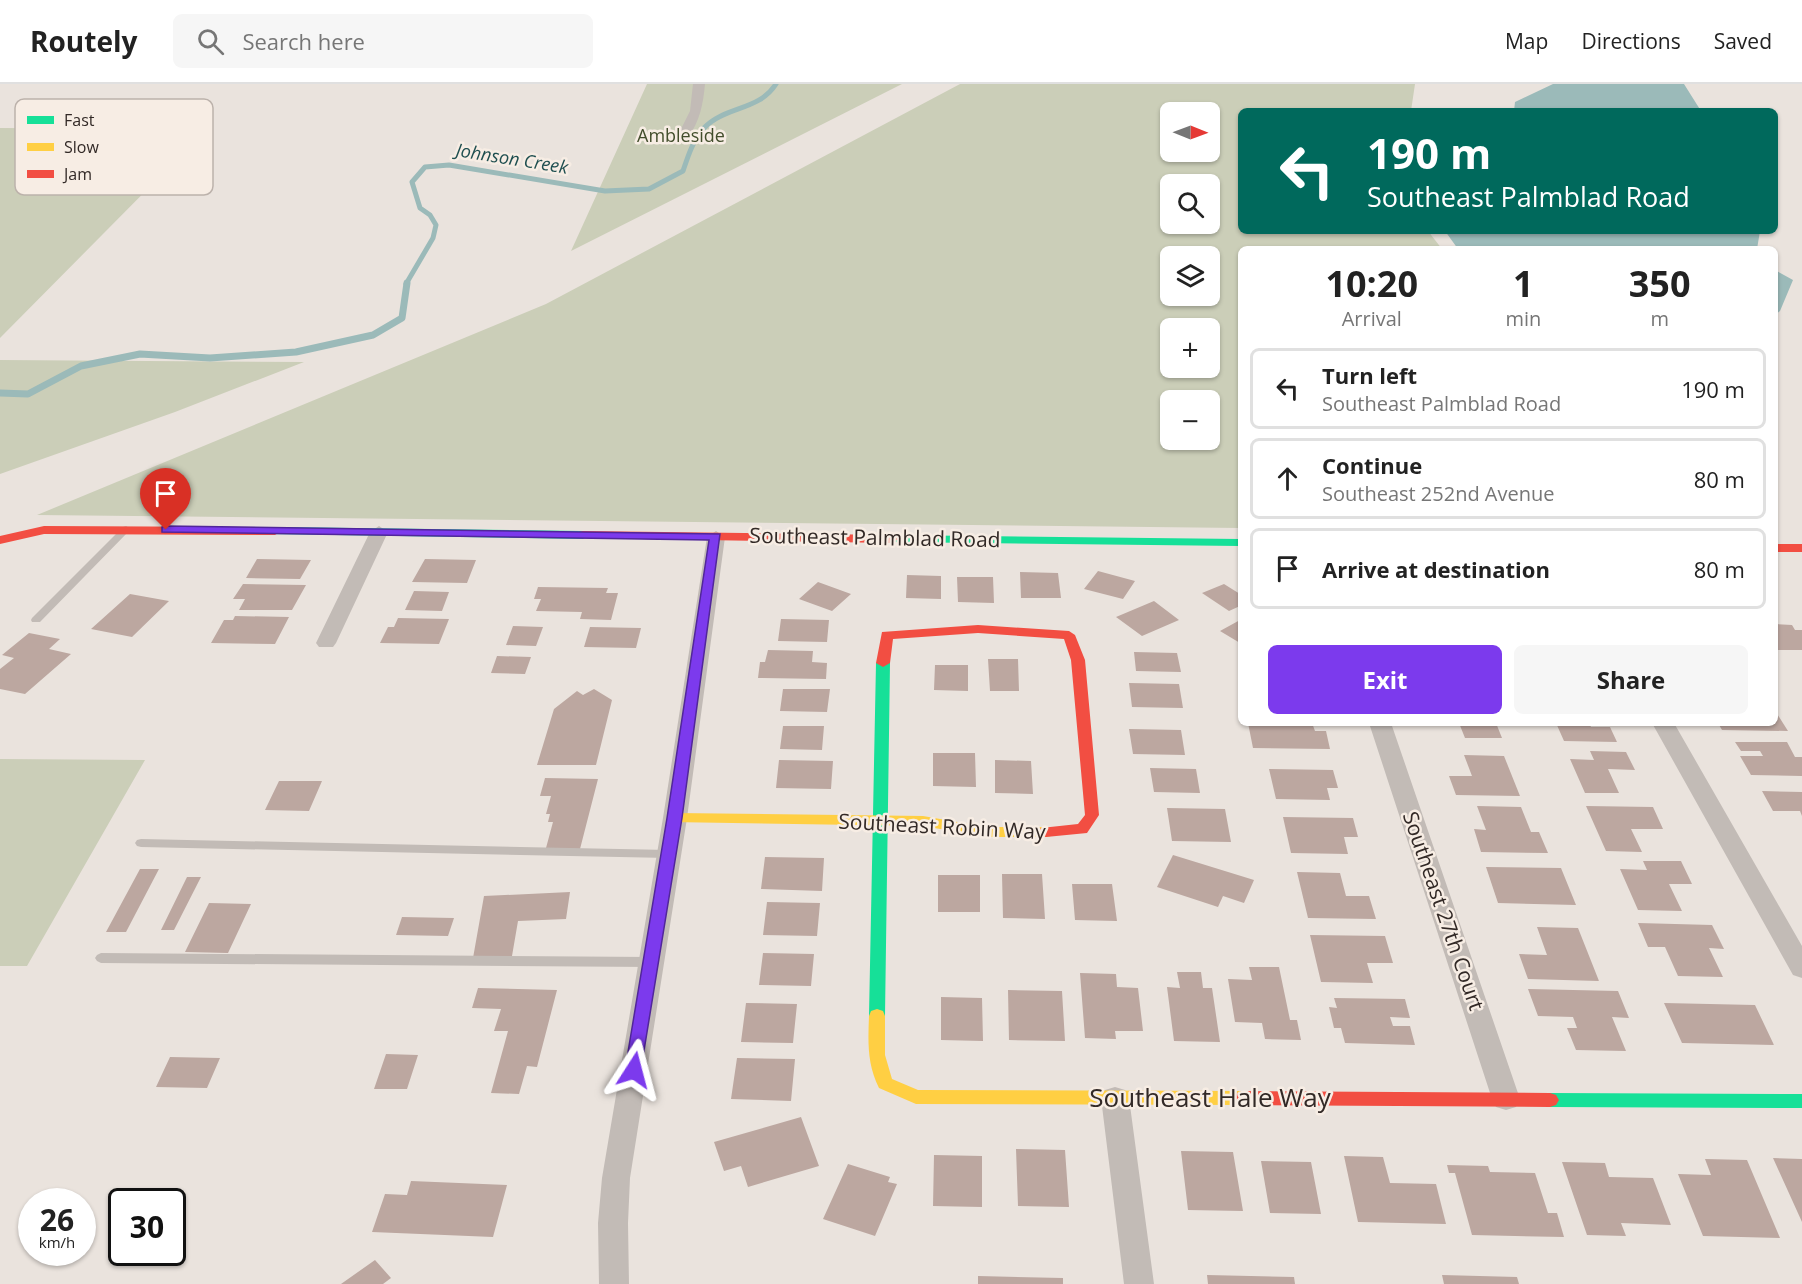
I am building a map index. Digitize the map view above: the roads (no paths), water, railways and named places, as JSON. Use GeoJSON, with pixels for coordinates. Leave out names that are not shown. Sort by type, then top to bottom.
{"type":"FeatureCollection","features":[{"type":"Feature","properties":{"kind":"street"},"geometry":{"type":"LineString","coordinates":[[684,135],[696,117],[700,101],[699,84]]}},
{"type":"Feature","properties":{"kind":"street","name":"Southeast Palmblad Road"},"geometry":{"type":"LineString","coordinates":[[0,540],[32,532],[126,529],[1238,543]]}},
{"type":"Feature","properties":{"kind":"street"},"geometry":{"type":"LineString","coordinates":[[0,531],[32,532]]}},
{"type":"Feature","properties":{"kind":"street"},"geometry":{"type":"LineString","coordinates":[[327,643],[379,532]]}},
{"type":"Feature","properties":{"kind":"street"},"geometry":{"type":"LineString","coordinates":[[614,1284],[613,1222],[616,1178],[675,818],[716,537]]}},
{"type":"Feature","properties":{"kind":"street"},"geometry":{"type":"LineString","coordinates":[[1778,548],[1802,548]]}},
{"type":"Feature","properties":{"kind":"street","name":"Southeast Hale Way"},"geometry":{"type":"LineString","coordinates":[[1069,635],[1042,631],[917,630],[887,635],[883,658],[876,1055],[885,1083],[916,1097],[1802,1101]]}},
{"type":"Feature","properties":{"kind":"street","name":"Southeast Robin Way"},"geometry":{"type":"LineString","coordinates":[[675,818],[945,822],[983,832],[1042,834],[1082,829],[1092,815],[1092,797],[1078,660],[1069,635]]}},
{"type":"Feature","properties":{"kind":"street","name":"Southeast 27th Court"},"geometry":{"type":"LineString","coordinates":[[1381,726],[1506,1099]]}},
{"type":"Feature","properties":{"kind":"street"},"geometry":{"type":"LineString","coordinates":[[1665,726],[1802,968]]}},
{"type":"Feature","properties":{"kind":"street"},"geometry":{"type":"LineString","coordinates":[[1115,1098],[1139,1284]]}},
{"type":"Feature","properties":{"kind":"lane"},"geometry":{"type":"LineString","coordinates":[[36,620],[126,529]]}},
{"type":"Feature","properties":{"kind":"lane"},"geometry":{"type":"LineString","coordinates":[[141,843],[669,854]]}},
{"type":"Feature","properties":{"kind":"lane"},"geometry":{"type":"LineString","coordinates":[[101,958],[651,962]]}},
{"type":"Feature","properties":{"kind":"water"},"geometry":{"type":"Polygon","coordinates":[[[1553,84],[1684,84],[1699,108],[1514,108],[1515,102],[1553,84]]]}},
{"type":"Feature","properties":{"kind":"water"},"geometry":{"type":"Polygon","coordinates":[[[1447,234],[1760,234],[1758,246],[1456,246],[1447,234]]]}},
{"type":"Feature","properties":{"kind":"water"},"geometry":{"type":"Polygon","coordinates":[[[1778,272],[1793,280],[1778,313],[1778,272]]]}},
{"type":"Feature","properties":{"kind":"waterway","name":"Johnson Creek"},"geometry":{"type":"LineString","coordinates":[[406,284],[433,238],[436,225],[430,215],[420,208],[412,182],[425,167],[449,165],[605,191],[649,189],[683,171],[691,148],[704,128],[712,121],[761,99],[776,84]]}},
{"type":"Feature","properties":{"kind":"waterway","name":"Johnson Creek"},"geometry":{"type":"LineString","coordinates":[[0,393],[28,394],[81,366],[140,354],[210,358],[296,352],[373,335],[402,318],[407,283]]}},
{"type":"Feature","properties":{"kind":"park label","name":"Ambleside"},"geometry":{"type":"Point","coordinates":[681,136]}}]}
